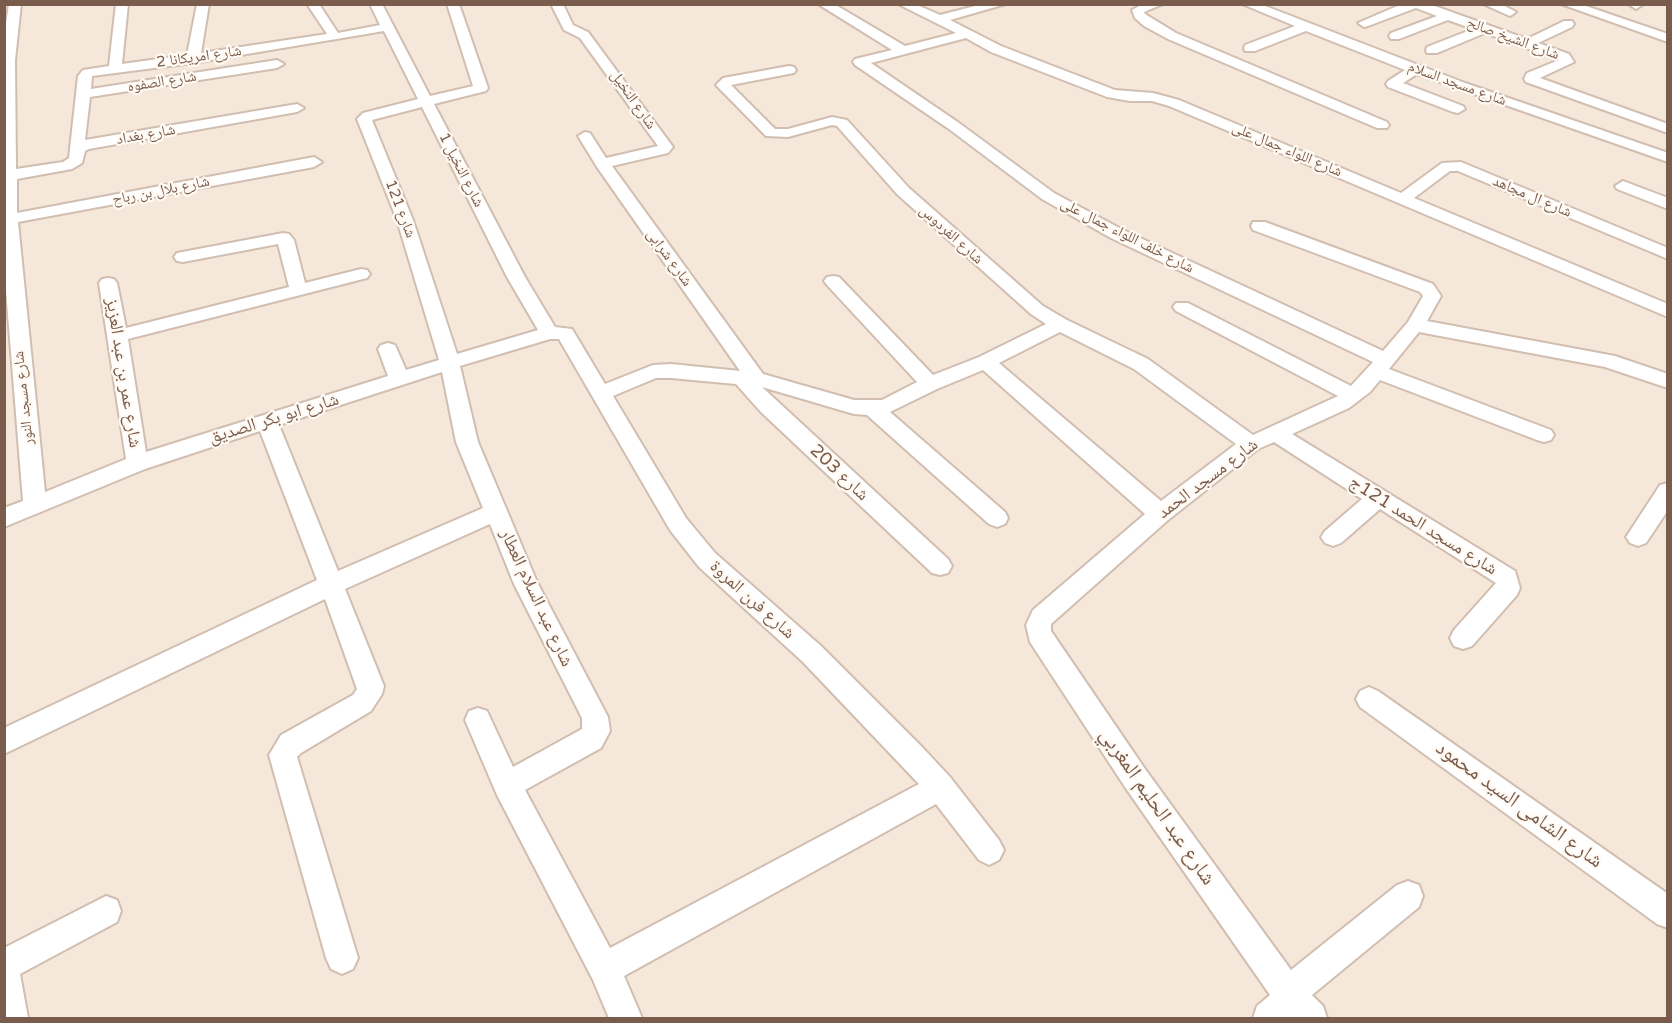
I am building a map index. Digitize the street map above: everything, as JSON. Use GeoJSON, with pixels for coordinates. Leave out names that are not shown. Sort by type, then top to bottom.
{"type":"FeatureCollection","features":[{"type":"Feature","properties":{"kind":"street","name":"شارع مسجد النور"},"geometry":{"type":"LineString","coordinates":[[15,4],[6,60],[8,255],[34,505]]}},
{"type":"Feature","properties":{"kind":"street"},"geometry":{"type":"LineString","coordinates":[[115,69],[122,4]]}},
{"type":"Feature","properties":{"kind":"street"},"geometry":{"type":"LineString","coordinates":[[194,59],[203,4]]}},
{"type":"Feature","properties":{"kind":"street"},"geometry":{"type":"LineString","coordinates":[[313,4],[335,37]]}},
{"type":"Feature","properties":{"kind":"street","name":"شارع النخيل 1"},"geometry":{"type":"LineString","coordinates":[[376,4],[516,277],[549,333]]}},
{"type":"Feature","properties":{"kind":"street"},"geometry":{"type":"LineString","coordinates":[[426,103],[481,87],[456,20],[453,4]]}},
{"type":"Feature","properties":{"kind":"street","name":"شارع النخيل"},"geometry":{"type":"LineString","coordinates":[[556,4],[568,27],[584,35],[666,147],[663,150],[602,164]]}},
{"type":"Feature","properties":{"kind":"street"},"geometry":{"type":"LineString","coordinates":[[824,4],[904,51]]}},
{"type":"Feature","properties":{"kind":"street","name":"شارع اللواء جمال على"},"geometry":{"type":"LineString","coordinates":[[904,4],[939,19],[996,50],[1112,94],[1162,98],[1668,311]]}},
{"type":"Feature","properties":{"kind":"street"},"geometry":{"type":"LineString","coordinates":[[939,19],[1000,4]]}},
{"type":"Feature","properties":{"kind":"street"},"geometry":{"type":"LineString","coordinates":[[1157,4],[1138,10],[1138,15],[1172,36],[1382,126]]}},
{"type":"Feature","properties":{"kind":"street","name":"شارع مسجد السلام"},"geometry":{"type":"LineString","coordinates":[[1248,4],[1415,69],[1668,158]]}},
{"type":"Feature","properties":{"kind":"street"},"geometry":{"type":"LineString","coordinates":[[1364,23],[1415,4]]}},
{"type":"Feature","properties":{"kind":"street","name":"شارع الشيخ صالح"},"geometry":{"type":"LineString","coordinates":[[1415,4],[1446,11],[1483,28],[1567,60],[1532,76],[1531,79],[1668,129]]}},
{"type":"Feature","properties":{"kind":"street"},"geometry":{"type":"LineString","coordinates":[[1489,4],[1510,12]]}},
{"type":"Feature","properties":{"kind":"street"},"geometry":{"type":"LineString","coordinates":[[1567,4],[1668,38]]}},
{"type":"Feature","properties":{"kind":"street"},"geometry":{"type":"LineString","coordinates":[[1395,36],[1446,11]]}},
{"type":"Feature","properties":{"kind":"street"},"geometry":{"type":"LineString","coordinates":[[1527,44],[1568,24]]}},
{"type":"Feature","properties":{"kind":"street","name":"شارع امريكانا 2"},"geometry":{"type":"LineString","coordinates":[[77,149],[85,76],[88,73],[194,59],[387,27]]}},
{"type":"Feature","properties":{"kind":"street"},"geometry":{"type":"LineString","coordinates":[[1250,48],[1305,27]]}},
{"type":"Feature","properties":{"kind":"street"},"geometry":{"type":"LineString","coordinates":[[1432,50],[1483,28]]}},
{"type":"Feature","properties":{"kind":"street"},"geometry":{"type":"LineString","coordinates":[[877,75],[861,61],[967,34]]}},
{"type":"Feature","properties":{"kind":"street","name":"شارع الصفوه"},"geometry":{"type":"LineString","coordinates":[[83,94],[277,64]]}},
{"type":"Feature","properties":{"kind":"street"},"geometry":{"type":"LineString","coordinates":[[1415,69],[1393,84],[1458,109]]}},
{"type":"Feature","properties":{"kind":"street","name":"شارع الفردوس"},"geometry":{"type":"LineString","coordinates":[[789,70],[728,81],[723,85],[771,133],[788,133],[834,121],[842,123],[903,191],[1037,310],[1060,324],[1141,364],[1251,444]]}},
{"type":"Feature","properties":{"kind":"street"},"geometry":{"type":"LineString","coordinates":[[856,81],[877,75]]}},
{"type":"Feature","properties":{"kind":"street","name":"شارع خلف اللواء جمال على"},"geometry":{"type":"LineString","coordinates":[[877,75],[954,126],[1048,196],[1084,217],[1381,365],[1544,435]]}},
{"type":"Feature","properties":{"kind":"street","name":"شارع 121"},"geometry":{"type":"LineString","coordinates":[[426,103],[368,116],[364,119],[405,220],[450,363]]}},
{"type":"Feature","properties":{"kind":"street","name":"شارع بغداد"},"geometry":{"type":"LineString","coordinates":[[77,149],[85,145],[297,108]]}},
{"type":"Feature","properties":{"kind":"street","name":"شارع شرابى"},"geometry":{"type":"LineString","coordinates":[[585,136],[748,378]]}},
{"type":"Feature","properties":{"kind":"street"},"geometry":{"type":"LineString","coordinates":[[7,175],[67,166],[77,160],[77,149]]}},
{"type":"Feature","properties":{"kind":"street","name":"شارع بلال بن رباح"},"geometry":{"type":"LineString","coordinates":[[9,219],[314,162]]}},
{"type":"Feature","properties":{"kind":"street","name":"شارع ال مجاهد"},"geometry":{"type":"LineString","coordinates":[[1402,199],[1444,168],[1454,165],[1668,254]]}},
{"type":"Feature","properties":{"kind":"street"},"geometry":{"type":"LineString","coordinates":[[1623,186],[1668,204]]}},
{"type":"Feature","properties":{"kind":"street","name":"شارع مسجد الحمد"},"geometry":{"type":"LineString","coordinates":[[1042,617],[1160,514],[1251,444],[1353,396],[1415,325],[1432,296],[1427,288],[1259,226]]}},
{"type":"Feature","properties":{"kind":"street"},"geometry":{"type":"LineString","coordinates":[[183,257],[283,238],[286,240],[298,289]]}},
{"type":"Feature","properties":{"kind":"street"},"geometry":{"type":"LineString","coordinates":[[118,336],[361,274]]}},
{"type":"Feature","properties":{"kind":"street"},"geometry":{"type":"LineString","coordinates":[[833,281],[930,384]]}},
{"type":"Feature","properties":{"kind":"street","name":"شارع عمر بن عبد العزيز"},"geometry":{"type":"LineString","coordinates":[[108,283],[137,463]]}},
{"type":"Feature","properties":{"kind":"street"},"geometry":{"type":"LineString","coordinates":[[1182,307],[1353,396]]}},
{"type":"Feature","properties":{"kind":"street"},"geometry":{"type":"LineString","coordinates":[[602,393],[662,370],[748,378],[854,406],[872,408],[887,406],[930,384],[986,362],[1060,324]]}},
{"type":"Feature","properties":{"kind":"street"},"geometry":{"type":"LineString","coordinates":[[1415,325],[1608,361],[1668,381]]}},
{"type":"Feature","properties":{"kind":"street","name":"شارع فرن المروة"},"geometry":{"type":"LineString","coordinates":[[549,333],[561,332],[567,335],[678,524],[707,560],[812,654],[940,787],[989,850]]}},
{"type":"Feature","properties":{"kind":"street","name":"شارع ابو بكر الصديق"},"geometry":{"type":"LineString","coordinates":[[4,518],[137,463],[549,333]]}},
{"type":"Feature","properties":{"kind":"street"},"geometry":{"type":"LineString","coordinates":[[388,349],[399,379]]}},
{"type":"Feature","properties":{"kind":"street"},"geometry":{"type":"LineString","coordinates":[[986,362],[1160,514]]}},
{"type":"Feature","properties":{"kind":"street","name":"شارع عبد السلام العطار"},"geometry":{"type":"LineString","coordinates":[[450,363],[467,441],[496,512],[526,584],[595,717],[596,731],[591,739],[507,785]]}},
{"type":"Feature","properties":{"kind":"street","name":"شارع 203"},"geometry":{"type":"LineString","coordinates":[[748,378],[768,407],[940,566]]}},
{"type":"Feature","properties":{"kind":"street"},"geometry":{"type":"LineString","coordinates":[[872,408],[997,518]]}},
{"type":"Feature","properties":{"kind":"street"},"geometry":{"type":"LineString","coordinates":[[267,422],[371,686],[369,694],[362,703],[291,744],[283,755],[342,958]]}},
{"type":"Feature","properties":{"kind":"street","name":"شارع مسجد الحمد 121ج"},"geometry":{"type":"LineString","coordinates":[[1273,432],[1507,578],[1508,588],[1463,638]]}},
{"type":"Feature","properties":{"kind":"street"},"geometry":{"type":"LineString","coordinates":[[1638,537],[1668,491]]}},
{"type":"Feature","properties":{"kind":"street"},"geometry":{"type":"LineString","coordinates":[[1333,537],[1378,498]]}},
{"type":"Feature","properties":{"kind":"street"},"geometry":{"type":"LineString","coordinates":[[4,742],[331,585],[496,512]]}},
{"type":"Feature","properties":{"kind":"street","name":"شارع عبد الحليم المغربي"},"geometry":{"type":"LineString","coordinates":[[1042,617],[1038,625],[1039,634],[1290,1007],[1408,896]]}},
{"type":"Feature","properties":{"kind":"street","name":"شارع الشامى السيد محمود"},"geometry":{"type":"LineString","coordinates":[[1369,699],[1668,913]]}},
{"type":"Feature","properties":{"kind":"street"},"geometry":{"type":"LineString","coordinates":[[478,720],[507,785],[604,969],[626,1018]]}},
{"type":"Feature","properties":{"kind":"street"},"geometry":{"type":"LineString","coordinates":[[604,969],[940,787]]}},
{"type":"Feature","properties":{"kind":"street"},"geometry":{"type":"LineString","coordinates":[[4,965],[106,910]]}},
{"type":"Feature","properties":{"kind":"street"},"geometry":{"type":"LineString","coordinates":[[4,973],[12,1018]]}},
{"type":"Feature","properties":{"kind":"shaded area"},"geometry":{"type":"Polygon","coordinates":[[[5,5],[1667,5],[1667,1018],[5,1018],[5,5]]]}}]}
